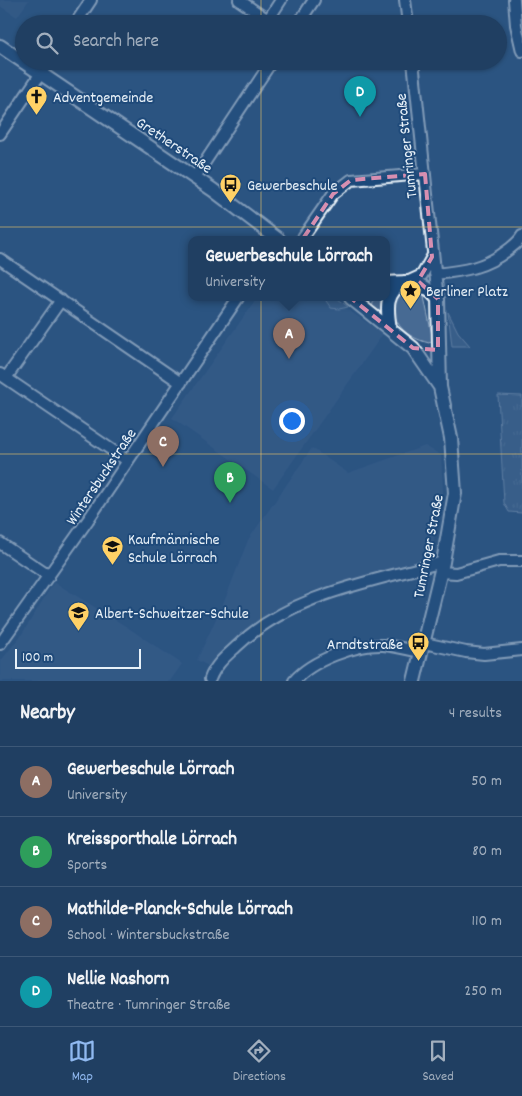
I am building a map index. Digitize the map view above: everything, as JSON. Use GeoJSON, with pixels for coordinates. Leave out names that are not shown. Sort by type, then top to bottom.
{"type":"FeatureCollection","features":[{"type":"Feature","properties":{"kind":"main road","name":"Gretherstraße"},"geometry":{"type":"LineString","coordinates":[[0,46],[15,56]]}},
{"type":"Feature","properties":{"kind":"main road","name":"Gretherstraße"},"geometry":{"type":"LineString","coordinates":[[36,70],[194,177],[272,236]]}},
{"type":"Feature","properties":{"kind":"main road"},"geometry":{"type":"LineString","coordinates":[[390,295],[394,289],[409,280]]}},
{"type":"Feature","properties":{"kind":"main road"},"geometry":{"type":"LineString","coordinates":[[390,282],[409,280],[424,285],[438,299]]}},
{"type":"Feature","properties":{"kind":"main road","name":"Tumringer Straße"},"geometry":{"type":"LineString","coordinates":[[414,681],[453,511],[455,474],[449,424],[440,387],[438,299]]}},
{"type":"Feature","properties":{"kind":"main road"},"geometry":{"type":"LineString","coordinates":[[355,301],[413,348],[438,350]]}},
{"type":"Feature","properties":{"kind":"main road"},"geometry":{"type":"LineString","coordinates":[[389,301],[387,310],[390,329]]}},
{"type":"Feature","properties":{"kind":"main road","name":"Tumringer Straße"},"geometry":{"type":"LineString","coordinates":[[413,348],[440,387]]}},
{"type":"Feature","properties":{"kind":"street"},"geometry":{"type":"LineString","coordinates":[[81,15],[91,0]]}},
{"type":"Feature","properties":{"kind":"street"},"geometry":{"type":"LineString","coordinates":[[239,0],[260,15]]}},
{"type":"Feature","properties":{"kind":"street"},"geometry":{"type":"LineString","coordinates":[[274,15],[281,0]]}},
{"type":"Feature","properties":{"kind":"street"},"geometry":{"type":"LineString","coordinates":[[304,15],[314,0]]}},
{"type":"Feature","properties":{"kind":"street"},"geometry":{"type":"LineString","coordinates":[[404,0],[406,15]]}},
{"type":"Feature","properties":{"kind":"street"},"geometry":{"type":"LineString","coordinates":[[514,0],[516,25],[522,51]]}},
{"type":"Feature","properties":{"kind":"street"},"geometry":{"type":"LineString","coordinates":[[0,134],[42,70]]}},
{"type":"Feature","properties":{"kind":"street"},"geometry":{"type":"LineString","coordinates":[[194,177],[266,70]]}},
{"type":"Feature","properties":{"kind":"street","name":"Tumringer Straße"},"geometry":{"type":"LineString","coordinates":[[414,70],[432,257],[436,274],[438,299]]}},
{"type":"Feature","properties":{"kind":"street"},"geometry":{"type":"LineString","coordinates":[[304,236],[333,194],[351,180],[425,174]]}},
{"type":"Feature","properties":{"kind":"street"},"geometry":{"type":"LineString","coordinates":[[436,274],[473,270],[486,265],[507,251],[522,236]]}},
{"type":"Feature","properties":{"kind":"street"},"geometry":{"type":"LineString","coordinates":[[409,280],[422,275],[432,257]]}},
{"type":"Feature","properties":{"kind":"street"},"geometry":{"type":"LineString","coordinates":[[0,259],[181,383]]}},
{"type":"Feature","properties":{"kind":"street"},"geometry":{"type":"LineString","coordinates":[[61,300],[3,376],[128,461]]}},
{"type":"Feature","properties":{"kind":"street","name":"Wintersbuckstraße"},"geometry":{"type":"LineString","coordinates":[[0,644],[49,576],[236,301]]}},
{"type":"Feature","properties":{"kind":"street"},"geometry":{"type":"LineString","coordinates":[[0,543],[49,576]]}},
{"type":"Feature","properties":{"kind":"street"},"geometry":{"type":"LineString","coordinates":[[210,679],[223,660],[263,625],[308,600],[441,567],[456,573],[499,561],[522,561]]}},
{"type":"Feature","properties":{"kind":"street"},"geometry":{"type":"LineString","coordinates":[[294,681],[321,660],[352,651],[384,645],[423,647],[484,654],[522,650]]}},
{"type":"Feature","properties":{"kind":"highlighted area"},"geometry":{"type":"Polygon","coordinates":[[[425,174],[432,257],[418,281],[438,299],[438,350],[413,348],[294,252],[333,194],[351,180],[425,174]]]}},
{"type":"Feature","properties":{"kind":"shaded area"},"geometry":{"type":"Polygon","coordinates":[[[0,0],[29,0],[18,15],[15,16],[0,6],[0,0]]]}},
{"type":"Feature","properties":{"kind":"shaded area"},"geometry":{"type":"Polygon","coordinates":[[[255,301],[335,301],[383,334],[273,489],[172,418],[255,301]]]}},
{"type":"Feature","properties":{"kind":"shaded area"},"geometry":{"type":"Polygon","coordinates":[[[425,446],[441,455],[443,491],[430,560],[308,592],[255,624],[210,667],[197,660],[226,597],[248,540],[312,448],[348,473],[425,446]]]}},
{"type":"Feature","properties":{"kind":"shaded area","name":"Albert-Schweitzer-Schule"},"geometry":{"type":"Polygon","coordinates":[[[54,582],[182,664],[170,681],[0,681],[0,662],[22,634],[54,582]]]}},
{"type":"Feature","properties":{"kind":"green space","name":"Berliner Platz"},"geometry":{"type":"Polygon","coordinates":[[[408,285],[423,292],[433,340],[429,343],[407,333],[402,329],[395,316],[393,300],[408,285]]]}},
{"type":"Feature","properties":{"kind":"green space"},"geometry":{"type":"Polygon","coordinates":[[[326,301],[341,301],[348,307],[339,309],[331,308],[326,301]]]}},
{"type":"Feature","properties":{"kind":"green space"},"geometry":{"type":"Polygon","coordinates":[[[373,301],[383,301],[381,313],[372,308],[373,301]]]}},
{"type":"Feature","properties":{"kind":"green space"},"geometry":{"type":"Polygon","coordinates":[[[448,312],[458,332],[470,346],[452,346],[448,312]]]}},
{"type":"Feature","properties":{"kind":"green space"},"geometry":{"type":"Polygon","coordinates":[[[498,395],[522,396],[522,513],[509,512],[504,503],[498,395]]]}},
{"type":"Feature","properties":{"kind":"place","name":"Adventgemeinde"},"geometry":{"type":"Point","coordinates":[37,115]}},
{"type":"Feature","properties":{"kind":"place","name":"Nellie Nashorn"},"geometry":{"type":"Point","coordinates":[360,117]}},
{"type":"Feature","properties":{"kind":"place","name":"Gewerbeschule"},"geometry":{"type":"Point","coordinates":[231,203]}},
{"type":"Feature","properties":{"kind":"place","name":"Berliner Platz"},"geometry":{"type":"Point","coordinates":[410,309]}},
{"type":"Feature","properties":{"kind":"place","name":"Gewerbeschule Lörrach"},"geometry":{"type":"Point","coordinates":[289,359]}},
{"type":"Feature","properties":{"kind":"place","name":"Mathilde-Planck-Schule Lörrach"},"geometry":{"type":"Point","coordinates":[163,467]}},
{"type":"Feature","properties":{"kind":"place","name":"Kreissporthalle Lörrach"},"geometry":{"type":"Point","coordinates":[230,503]}},
{"type":"Feature","properties":{"kind":"place","name":"Kaufmännische Schule Lörrach"},"geometry":{"type":"Point","coordinates":[112,566]}},
{"type":"Feature","properties":{"kind":"place","name":"Albert-Schweitzer-Schule"},"geometry":{"type":"Point","coordinates":[79,631]}},
{"type":"Feature","properties":{"kind":"place","name":"Arndtstraße"},"geometry":{"type":"Point","coordinates":[419,662]}}]}
